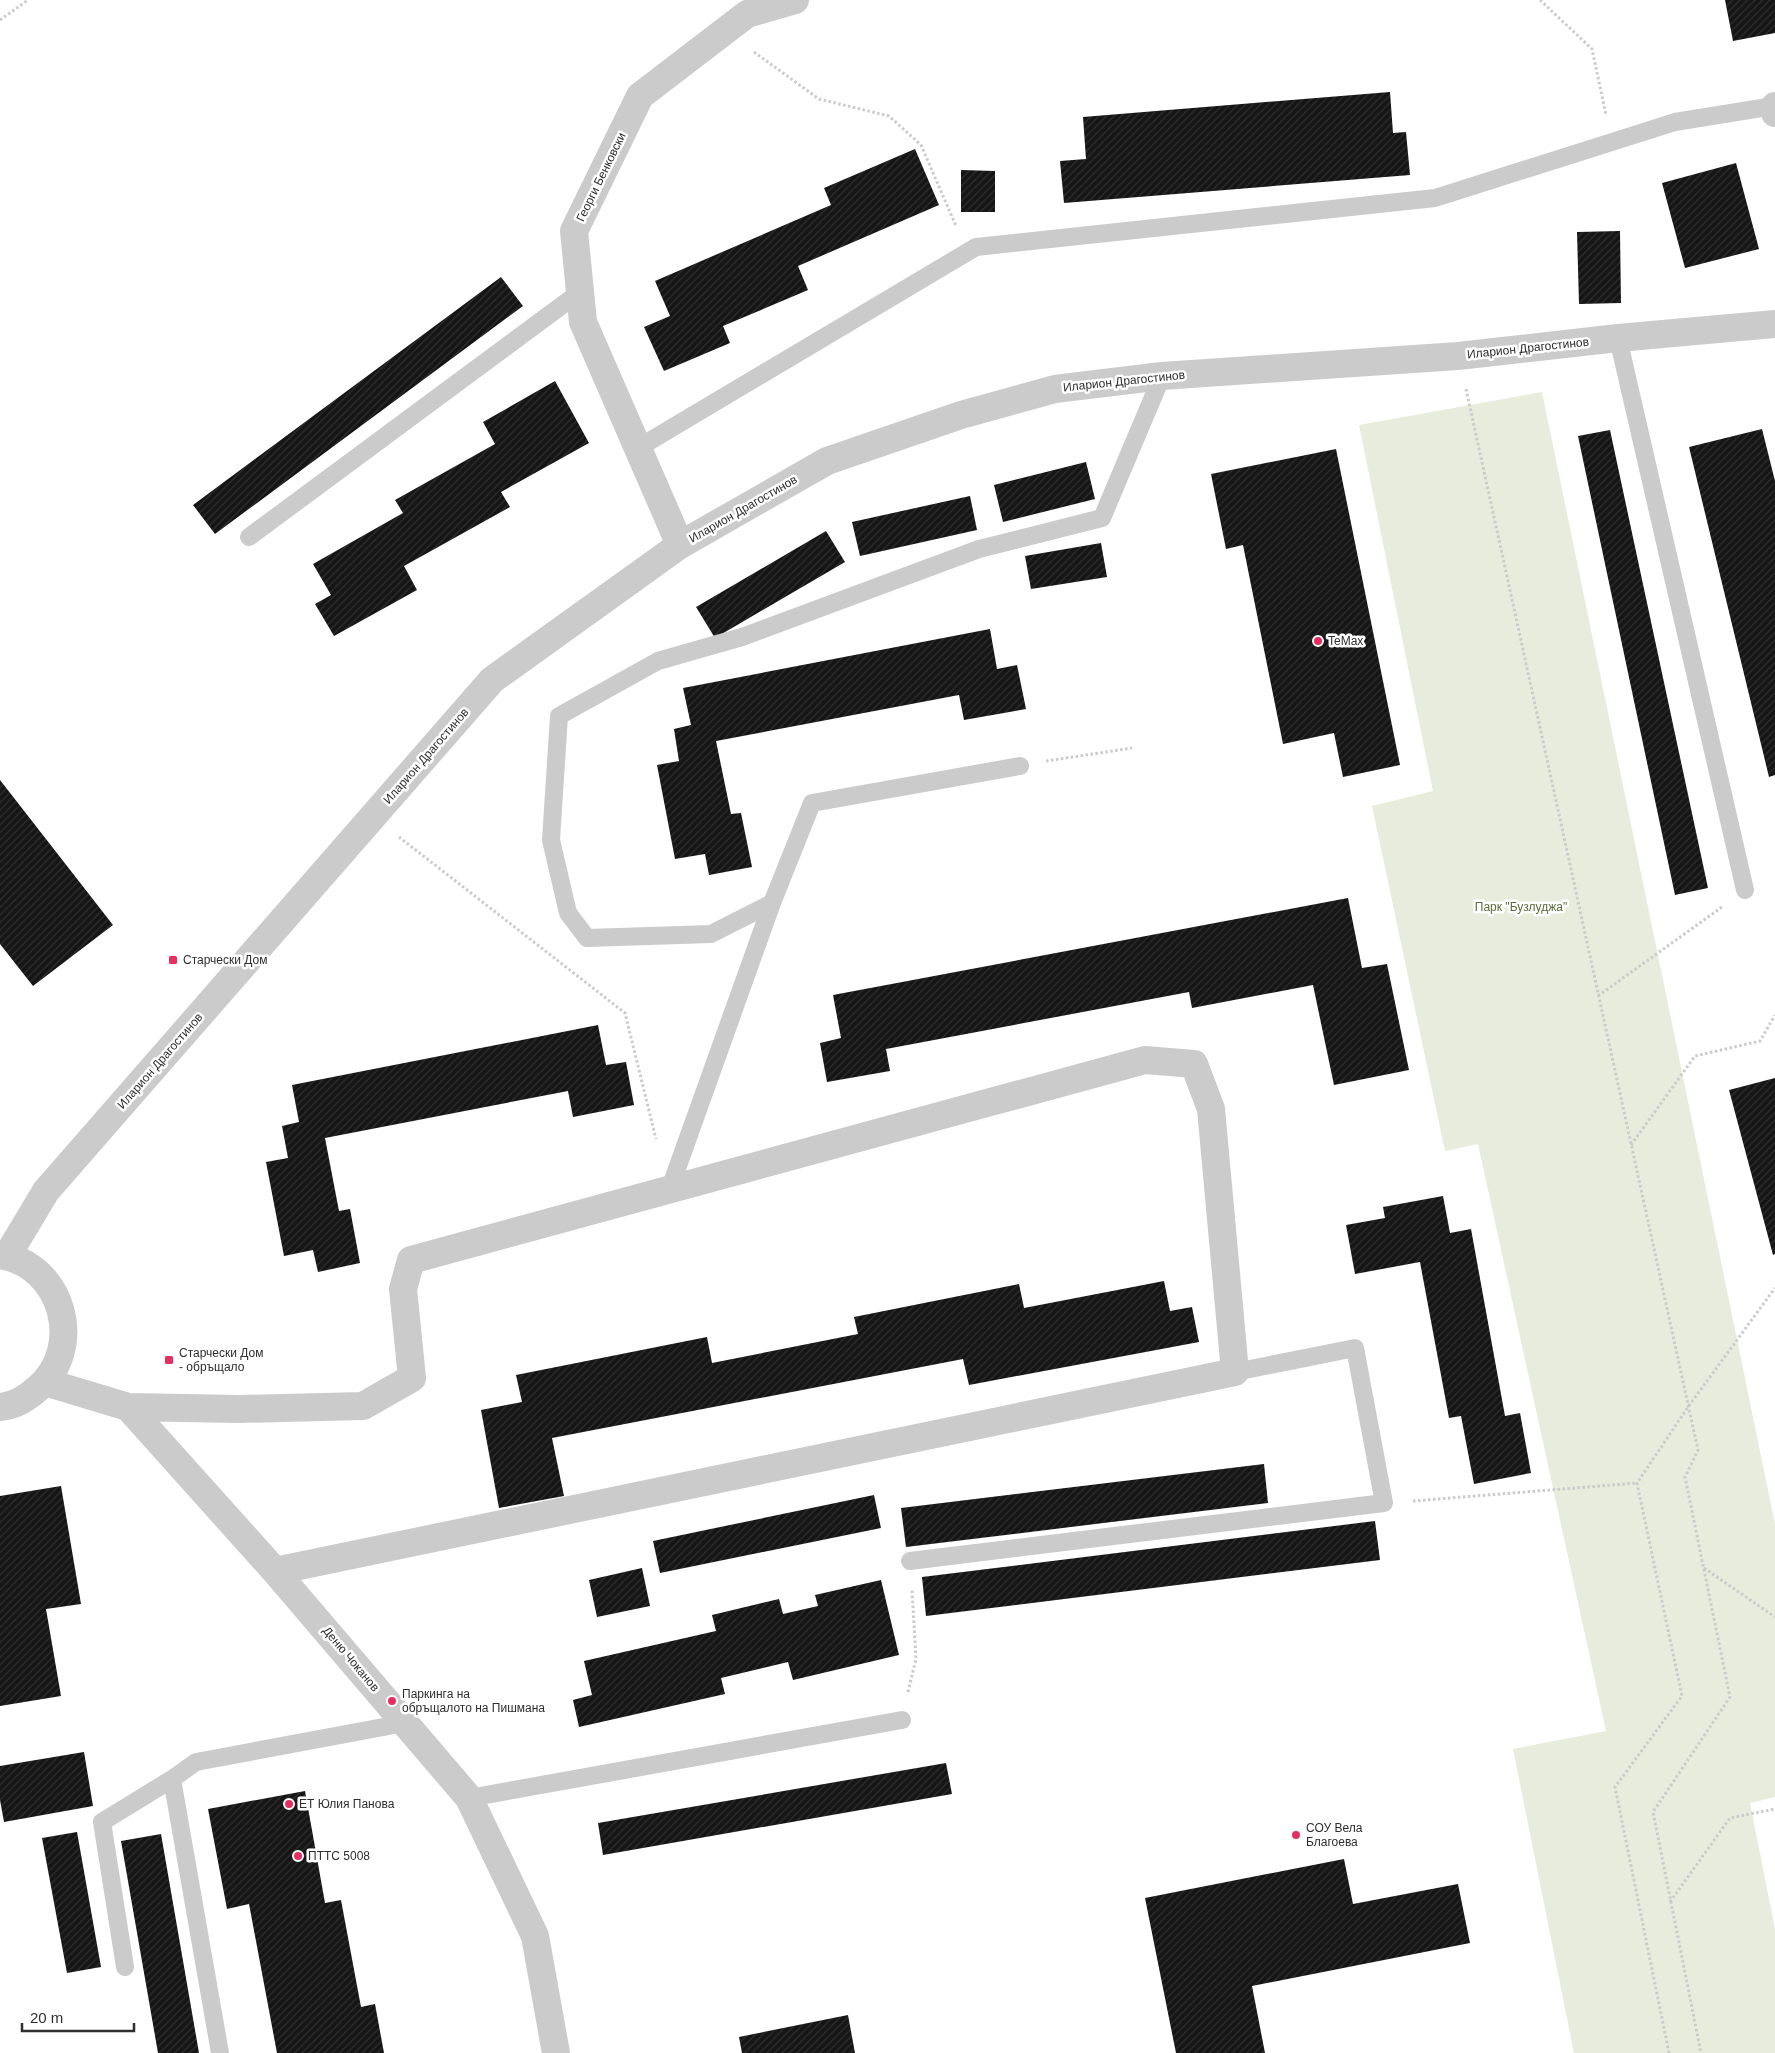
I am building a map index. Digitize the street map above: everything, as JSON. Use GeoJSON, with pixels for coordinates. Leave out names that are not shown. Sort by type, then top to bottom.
{"type":"FeatureCollection","features":[{"type":"Feature","properties":{"kind":"street","name":"Георги Бенковски"},"geometry":{"type":"LineString","coordinates":[[680,545],[583,322],[574,231],[640,96],[747,14],[795,0]]}},
{"type":"Feature","properties":{"kind":"street","name":"Иларион Драгостинов"},"geometry":{"type":"LineString","coordinates":[[3,1255],[46,1191],[374,818],[492,680],[680,545],[827,461],[961,415],[1055,389],[1162,376],[1458,356],[1618,338],[1775,324]]}},
{"type":"Feature","properties":{"kind":"street"},"geometry":{"type":"LineString","coordinates":[[45,1382],[128,1407],[239,1409],[363,1406],[412,1378],[403,1289],[411,1260],[1145,1060],[1194,1064],[1211,1109],[1235,1372],[276,1571]]}},
{"type":"Feature","properties":{"kind":"street"},"geometry":{"type":"LineString","coordinates":[[0,1407],[28,1398],[45,1382],[56,1366],[62,1347],[64,1328],[61,1308],[53,1291],[41,1276],[25,1264],[3,1255]]}},
{"type":"Feature","properties":{"kind":"street","name":"Деню Чоканов"},"geometry":{"type":"LineString","coordinates":[[128,1407],[276,1571],[469,1798],[535,1936],[556,2053]]}},
{"type":"Feature","properties":{"kind":"lane"},"geometry":{"type":"LineString","coordinates":[[638,448],[976,247],[1435,198],[1675,122],[1775,108]]}},
{"type":"Feature","properties":{"kind":"lane"},"geometry":{"type":"LineString","coordinates":[[249,537],[580,292]]}},
{"type":"Feature","properties":{"kind":"lane"},"geometry":{"type":"LineString","coordinates":[[1618,338],[1745,890]]}},
{"type":"Feature","properties":{"kind":"lane"},"geometry":{"type":"LineString","coordinates":[[772,903],[711,934],[587,938],[568,913],[551,840],[559,716],[658,661],[742,636],[979,549],[1102,518],[1162,376]]}},
{"type":"Feature","properties":{"kind":"lane"},"geometry":{"type":"LineString","coordinates":[[669,1191],[772,903],[812,803],[1020,766]]}},
{"type":"Feature","properties":{"kind":"lane"},"geometry":{"type":"LineString","coordinates":[[910,1561],[1384,1503],[1354,1348],[1235,1372]]}},
{"type":"Feature","properties":{"kind":"lane"},"geometry":{"type":"LineString","coordinates":[[469,1798],[902,1720]]}},
{"type":"Feature","properties":{"kind":"lane"},"geometry":{"type":"LineString","coordinates":[[125,1967],[102,1822],[196,1762],[405,1723]]}},
{"type":"Feature","properties":{"kind":"lane"},"geometry":{"type":"LineString","coordinates":[[172,1779],[220,2053]]}},
{"type":"Feature","properties":{"kind":"path"},"geometry":{"type":"LineString","coordinates":[[0,20],[28,0]]}},
{"type":"Feature","properties":{"kind":"path"},"geometry":{"type":"LineString","coordinates":[[1540,0],[1592,50],[1612,142]]}},
{"type":"Feature","properties":{"kind":"path"},"geometry":{"type":"LineString","coordinates":[[725,31],[819,99],[889,116],[921,145],[967,253]]}},
{"type":"Feature","properties":{"kind":"path"},"geometry":{"type":"LineString","coordinates":[[1458,356],[1698,1450],[1685,1477],[1730,1697],[1652,1812],[1700,2053]]}},
{"type":"Feature","properties":{"kind":"path"},"geometry":{"type":"LineString","coordinates":[[1020,766],[1132,748]]}},
{"type":"Feature","properties":{"kind":"path"},"geometry":{"type":"LineString","coordinates":[[374,818],[626,1012],[669,1191]]}},
{"type":"Feature","properties":{"kind":"path"},"geometry":{"type":"LineString","coordinates":[[1598,996],[1745,890]]}},
{"type":"Feature","properties":{"kind":"path"},"geometry":{"type":"LineString","coordinates":[[1631,1145],[1695,1056],[1760,1041],[1775,1015]]}},
{"type":"Feature","properties":{"kind":"path"},"geometry":{"type":"LineString","coordinates":[[1669,2053],[1615,1788],[1682,1696],[1637,1484],[1688,1407],[1775,1288]]}},
{"type":"Feature","properties":{"kind":"path"},"geometry":{"type":"LineString","coordinates":[[1384,1503],[1637,1484]]}},
{"type":"Feature","properties":{"kind":"path"},"geometry":{"type":"LineString","coordinates":[[902,1720],[916,1659],[910,1561]]}},
{"type":"Feature","properties":{"kind":"path"},"geometry":{"type":"LineString","coordinates":[[1704,1568],[1775,1617]]}},
{"type":"Feature","properties":{"kind":"path"},"geometry":{"type":"LineString","coordinates":[[1670,1902],[1730,1818],[1775,1808]]}},
{"type":"Feature","properties":{"kind":"green space","name":"Парк \"Бузлуджа\""},"geometry":{"type":"Polygon","coordinates":[[[1542,392],[1775,1524],[1775,1797],[1750,1803],[1775,1929],[1775,2053],[1574,2053],[1513,1749],[1606,1731],[1478,1144],[1445,1151],[1372,806],[1433,791],[1359,425],[1542,392]]]}},
{"type":"Feature","properties":{"kind":"building"},"geometry":{"type":"Polygon","coordinates":[[[1725,0],[1775,0],[1775,33],[1733,41],[1725,0]]]}},
{"type":"Feature","properties":{"kind":"building"},"geometry":{"type":"Polygon","coordinates":[[[1390,92],[1393,133],[1406,132],[1410,175],[1064,203],[1060,161],[1086,159],[1083,117],[1390,92]]]}},
{"type":"Feature","properties":{"kind":"building"},"geometry":{"type":"Polygon","coordinates":[[[915,149],[939,205],[798,266],[808,290],[723,326],[730,343],[664,371],[644,327],[670,316],[655,281],[831,205],[824,188],[915,149]]]}},
{"type":"Feature","properties":{"kind":"building"},"geometry":{"type":"Polygon","coordinates":[[[1736,163],[1759,249],[1685,268],[1662,183],[1736,163]]]}},
{"type":"Feature","properties":{"kind":"building"},"geometry":{"type":"Polygon","coordinates":[[[961,170],[995,171],[995,212],[961,212],[961,170]]]}},
{"type":"Feature","properties":{"kind":"building"},"geometry":{"type":"Polygon","coordinates":[[[1620,231],[1621,303],[1579,304],[1577,232],[1620,231]]]}},
{"type":"Feature","properties":{"kind":"building"},"geometry":{"type":"Polygon","coordinates":[[[501,277],[523,306],[215,534],[193,505],[501,277]]]}},
{"type":"Feature","properties":{"kind":"building"},"geometry":{"type":"Polygon","coordinates":[[[555,381],[589,443],[501,492],[510,507],[404,566],[417,590],[334,636],[315,604],[331,595],[313,564],[403,513],[395,500],[495,444],[483,422],[555,381]]]}},
{"type":"Feature","properties":{"kind":"building"},"geometry":{"type":"Polygon","coordinates":[[[1762,429],[1775,481],[1775,775],[1769,777],[1689,447],[1762,429]]]}},
{"type":"Feature","properties":{"kind":"building"},"geometry":{"type":"Polygon","coordinates":[[[1610,430],[1708,888],[1675,895],[1578,436],[1610,430]]]}},
{"type":"Feature","properties":{"kind":"building","name":"TeMax"},"geometry":{"type":"Polygon","coordinates":[[[1336,449],[1400,765],[1343,777],[1334,733],[1283,744],[1243,545],[1226,549],[1211,474],[1336,449]]]}},
{"type":"Feature","properties":{"kind":"building"},"geometry":{"type":"Polygon","coordinates":[[[1086,462],[1095,499],[1003,522],[994,485],[1086,462]]]}},
{"type":"Feature","properties":{"kind":"building"},"geometry":{"type":"Polygon","coordinates":[[[970,496],[977,530],[860,556],[852,522],[970,496]]]}},
{"type":"Feature","properties":{"kind":"building"},"geometry":{"type":"Polygon","coordinates":[[[826,531],[845,562],[715,638],[696,607],[826,531]]]}},
{"type":"Feature","properties":{"kind":"building"},"geometry":{"type":"Polygon","coordinates":[[[1101,543],[1107,577],[1031,589],[1025,556],[1101,543]]]}},
{"type":"Feature","properties":{"kind":"building"},"geometry":{"type":"Polygon","coordinates":[[[990,629],[997,669],[1017,665],[1026,709],[964,720],[959,695],[716,741],[731,814],[741,813],[752,867],[709,875],[705,854],[675,859],[657,765],[679,761],[674,729],[691,725],[683,688],[990,629]]]}},
{"type":"Feature","properties":{"kind":"building"},"geometry":{"type":"Polygon","coordinates":[[[0,780],[113,925],[33,986],[0,944],[0,780]]]}},
{"type":"Feature","properties":{"kind":"building"},"geometry":{"type":"Polygon","coordinates":[[[1348,898],[1362,968],[1387,964],[1409,1070],[1334,1085],[1313,985],[1192,1008],[1189,992],[886,1049],[890,1071],[827,1082],[820,1043],[841,1038],[833,995],[1348,898]]]}},
{"type":"Feature","properties":{"kind":"building"},"geometry":{"type":"Polygon","coordinates":[[[598,1025],[606,1065],[626,1062],[634,1105],[573,1117],[568,1091],[325,1138],[339,1211],[350,1209],[360,1263],[318,1272],[313,1250],[284,1256],[266,1162],[288,1158],[282,1126],[299,1122],[292,1085],[598,1025]]]}},
{"type":"Feature","properties":{"kind":"building"},"geometry":{"type":"Polygon","coordinates":[[[1775,1078],[1775,1254],[1773,1255],[1729,1090],[1775,1078]]]}},
{"type":"Feature","properties":{"kind":"building"},"geometry":{"type":"Polygon","coordinates":[[[1443,1196],[1450,1233],[1471,1229],[1505,1416],[1520,1413],[1531,1473],[1474,1484],[1461,1416],[1449,1418],[1420,1262],[1355,1274],[1346,1225],[1385,1218],[1383,1207],[1443,1196]]]}},
{"type":"Feature","properties":{"kind":"building"},"geometry":{"type":"Polygon","coordinates":[[[1164,1281],[1170,1311],[1192,1307],[1199,1342],[969,1385],[963,1359],[552,1438],[564,1496],[499,1508],[481,1410],[522,1402],[516,1375],[707,1337],[712,1363],[858,1334],[854,1317],[1019,1284],[1024,1308],[1164,1281]]]}},
{"type":"Feature","properties":{"kind":"building"},"geometry":{"type":"Polygon","coordinates":[[[1264,1464],[1268,1503],[906,1547],[901,1508],[1264,1464]]]}},
{"type":"Feature","properties":{"kind":"building"},"geometry":{"type":"Polygon","coordinates":[[[61,1486],[81,1604],[46,1609],[61,1696],[0,1706],[0,1496],[61,1486]]]}},
{"type":"Feature","properties":{"kind":"building"},"geometry":{"type":"Polygon","coordinates":[[[874,1495],[881,1528],[660,1573],[653,1541],[874,1495]]]}},
{"type":"Feature","properties":{"kind":"building"},"geometry":{"type":"Polygon","coordinates":[[[1375,1521],[1380,1560],[926,1616],[922,1577],[1375,1521]]]}},
{"type":"Feature","properties":{"kind":"building"},"geometry":{"type":"Polygon","coordinates":[[[642,1568],[650,1606],[597,1617],[589,1580],[642,1568]]]}},
{"type":"Feature","properties":{"kind":"building"},"geometry":{"type":"Polygon","coordinates":[[[881,1580],[899,1655],[793,1680],[788,1662],[721,1678],[725,1694],[579,1727],[573,1700],[592,1695],[584,1661],[716,1631],[712,1615],[779,1599],[783,1614],[818,1606],[815,1595],[881,1580]]]}},
{"type":"Feature","properties":{"kind":"building"},"geometry":{"type":"Polygon","coordinates":[[[84,1752],[93,1806],[4,1822],[0,1800],[0,1766],[84,1752]]]}},
{"type":"Feature","properties":{"kind":"building"},"geometry":{"type":"Polygon","coordinates":[[[946,1763],[952,1794],[603,1855],[598,1823],[946,1763]]]}},
{"type":"Feature","properties":{"kind":"building"},"geometry":{"type":"Polygon","coordinates":[[[305,1791],[325,1903],[341,1900],[361,2007],[375,2004],[384,2053],[277,2053],[249,1904],[227,1909],[208,1809],[305,1791]]]}},
{"type":"Feature","properties":{"kind":"building"},"geometry":{"type":"Polygon","coordinates":[[[77,1832],[101,1967],[67,1973],[42,1838],[77,1832]]]}},
{"type":"Feature","properties":{"kind":"building"},"geometry":{"type":"Polygon","coordinates":[[[161,1834],[199,2053],[158,2053],[121,1841],[161,1834]]]}},
{"type":"Feature","properties":{"kind":"building"},"geometry":{"type":"Polygon","coordinates":[[[1344,1859],[1353,1904],[1458,1884],[1470,1943],[1252,1986],[1265,2053],[1176,2053],[1145,1898],[1344,1859]]]}},
{"type":"Feature","properties":{"kind":"building"},"geometry":{"type":"Polygon","coordinates":[[[848,2015],[855,2053],[742,2053],[739,2037],[848,2015]]]}},
{"type":"Feature","properties":{"kind":"place","name":"TeMax"},"geometry":{"type":"Point","coordinates":[1318,641]}},
{"type":"Feature","properties":{"kind":"place","name":"Старчески Дом"},"geometry":{"type":"Point","coordinates":[173,960]}},
{"type":"Feature","properties":{"kind":"place","name":"Старчески Дом - обръщало"},"geometry":{"type":"Point","coordinates":[169,1360]}},
{"type":"Feature","properties":{"kind":"place","name":"Паркинга на обръщалото на Пишмана"},"geometry":{"type":"Point","coordinates":[392,1701]}},
{"type":"Feature","properties":{"kind":"place","name":"ЕТ Юлия Панова"},"geometry":{"type":"Point","coordinates":[289,1804]}},
{"type":"Feature","properties":{"kind":"place","name":"СОУ Вела Благоева"},"geometry":{"type":"Point","coordinates":[1296,1835]}},
{"type":"Feature","properties":{"kind":"place","name":"ПТТС 5008"},"geometry":{"type":"Point","coordinates":[298,1856]}}]}
